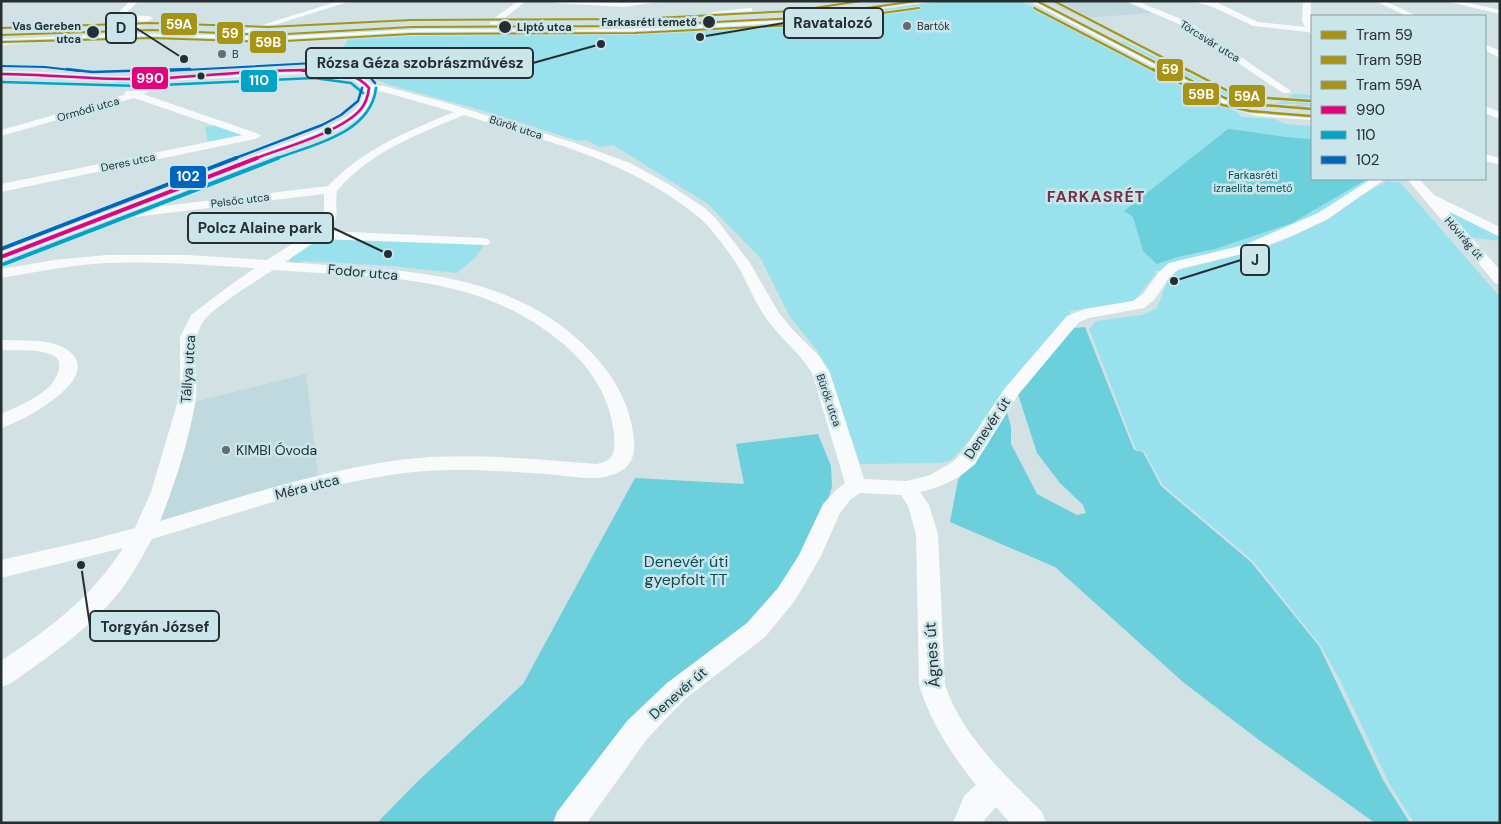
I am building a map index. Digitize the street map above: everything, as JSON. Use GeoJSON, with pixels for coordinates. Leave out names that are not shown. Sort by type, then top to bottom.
{"type":"FeatureCollection","features":[{"type":"Feature","properties":{"kind":"street"},"geometry":{"type":"LineString","coordinates":[[90,38],[125,32],[149,18],[118,17],[135,1]]}},
{"type":"Feature","properties":{"kind":"street"},"geometry":{"type":"LineString","coordinates":[[212,39],[247,32],[348,1]]}},
{"type":"Feature","properties":{"kind":"street"},"geometry":{"type":"LineString","coordinates":[[493,23],[523,1]]}},
{"type":"Feature","properties":{"kind":"street"},"geometry":{"type":"LineString","coordinates":[[557,1],[624,5],[663,1]]}},
{"type":"Feature","properties":{"kind":"street"},"geometry":{"type":"LineString","coordinates":[[1,42],[154,36],[212,39],[286,39],[424,30],[623,31],[772,22],[930,1]]}},
{"type":"Feature","properties":{"kind":"street"},"geometry":{"type":"LineString","coordinates":[[1032,1],[1230,103],[1257,112],[1311,117]]}},
{"type":"Feature","properties":{"kind":"street","name":"Törcsvár utca"},"geometry":{"type":"LineString","coordinates":[[1129,1],[1186,24],[1286,91]]}},
{"type":"Feature","properties":{"kind":"street"},"geometry":{"type":"LineString","coordinates":[[1195,1],[1219,7],[1256,24],[1311,31]]}},
{"type":"Feature","properties":{"kind":"street"},"geometry":{"type":"LineString","coordinates":[[1307,1],[1306,22],[1311,30]]}},
{"type":"Feature","properties":{"kind":"street"},"geometry":{"type":"LineString","coordinates":[[1378,1],[1411,15]]}},
{"type":"Feature","properties":{"kind":"street"},"geometry":{"type":"LineString","coordinates":[[1448,1],[1500,12]]}},
{"type":"Feature","properties":{"kind":"street"},"geometry":{"type":"LineString","coordinates":[[735,4],[772,22]]}},
{"type":"Feature","properties":{"kind":"street"},"geometry":{"type":"LineString","coordinates":[[850,5],[864,10]]}},
{"type":"Feature","properties":{"kind":"street"},"geometry":{"type":"LineString","coordinates":[[702,15],[749,10]]}},
{"type":"Feature","properties":{"kind":"street"},"geometry":{"type":"LineString","coordinates":[[198,28],[247,32],[298,32],[412,23],[622,24],[633,22]]}},
{"type":"Feature","properties":{"kind":"street"},"geometry":{"type":"LineString","coordinates":[[11,32],[153,27]]}},
{"type":"Feature","properties":{"kind":"street"},"geometry":{"type":"LineString","coordinates":[[1106,31],[1239,98],[1230,103]]}},
{"type":"Feature","properties":{"kind":"street"},"geometry":{"type":"LineString","coordinates":[[1486,48],[1500,55]]}},
{"type":"Feature","properties":{"kind":"street","name":"Bürök utca"},"geometry":{"type":"LineString","coordinates":[[1,74],[44,74],[98,79],[172,79],[281,70],[314,70],[354,76],[370,88],[384,89],[464,111],[598,154],[642,174],[701,212],[712,223],[744,266],[772,316],[813,360],[821,373],[856,486]]}},
{"type":"Feature","properties":{"kind":"street","name":"Ormódi utca"},"geometry":{"type":"LineString","coordinates":[[1,134],[133,96],[172,79]]}},
{"type":"Feature","properties":{"kind":"street"},"geometry":{"type":"LineString","coordinates":[[119,87],[133,96],[286,147]]}},
{"type":"Feature","properties":{"kind":"street"},"geometry":{"type":"LineString","coordinates":[[1,257],[325,132],[347,120],[367,102],[370,96],[370,88]]}},
{"type":"Feature","properties":{"kind":"street"},"geometry":{"type":"LineString","coordinates":[[1486,109],[1500,116]]}},
{"type":"Feature","properties":{"kind":"street"},"geometry":{"type":"LineString","coordinates":[[332,189],[379,149],[464,111]]}},
{"type":"Feature","properties":{"kind":"street","name":"Deres utca"},"geometry":{"type":"LineString","coordinates":[[1,188],[255,136]]}},
{"type":"Feature","properties":{"kind":"street"},"geometry":{"type":"LineString","coordinates":[[1486,158],[1500,162]]}},
{"type":"Feature","properties":{"kind":"street","name":"Denevér út"},"geometry":{"type":"LineString","coordinates":[[568,823],[637,730],[676,692],[756,630],[786,595],[809,558],[831,509],[842,495],[856,486],[906,488],[936,481],[958,468],[968,459],[1012,392],[1073,319],[1085,314],[1138,306],[1142,304],[1154,289],[1166,270],[1174,266],[1249,248],[1282,235],[1323,216],[1378,180]]}},
{"type":"Feature","properties":{"kind":"street"},"geometry":{"type":"LineString","coordinates":[[1412,180],[1427,196],[1500,233]]}},
{"type":"Feature","properties":{"kind":"street","name":"Pelsőc utca"},"geometry":{"type":"LineString","coordinates":[[118,212],[129,214],[332,189]]}},
{"type":"Feature","properties":{"kind":"street","name":"Tállya utca"},"geometry":{"type":"LineString","coordinates":[[1,676],[54,639],[92,606],[116,579],[143,535],[161,492],[186,404],[189,379],[188,337],[192,325],[197,318],[227,294],[272,266],[316,235],[326,225],[331,216],[330,198],[332,189]]}},
{"type":"Feature","properties":{"kind":"street","name":"Hóvirág út"},"geometry":{"type":"LineString","coordinates":[[1427,196],[1500,280]]}},
{"type":"Feature","properties":{"kind":"street"},"geometry":{"type":"LineString","coordinates":[[316,235],[483,242]]}},
{"type":"Feature","properties":{"kind":"street","name":"Fodor utca"},"geometry":{"type":"LineString","coordinates":[[1,274],[80,261],[106,259],[192,261],[272,266],[409,276],[460,284],[495,295],[541,320],[582,352],[602,374],[612,391],[620,417],[624,438],[624,458],[620,463]]}},
{"type":"Feature","properties":{"kind":"street"},"geometry":{"type":"LineString","coordinates":[[1,345],[52,350],[64,355],[68,363],[65,379],[47,397],[1,422]]}},
{"type":"Feature","properties":{"kind":"street","name":"Méra utca"},"geometry":{"type":"LineString","coordinates":[[1,569],[143,535],[293,490],[391,469],[427,464],[487,463],[591,471],[604,470],[620,463]]}},
{"type":"Feature","properties":{"kind":"street","name":"Ágnes út"},"geometry":{"type":"LineString","coordinates":[[906,488],[918,505],[926,534],[932,685],[937,706],[951,731],[996,786],[1031,823]]}},
{"type":"Feature","properties":{"kind":"street"},"geometry":{"type":"LineString","coordinates":[[968,823],[975,807],[996,786]]}},
{"type":"Feature","properties":{"kind":"shaded area"},"geometry":{"type":"Polygon","coordinates":[[[1047,1],[1123,1],[1152,13],[1082,18],[1047,1]]]}},
{"type":"Feature","properties":{"kind":"shaded area"},"geometry":{"type":"Polygon","coordinates":[[[306,374],[319,483],[143,535],[186,404],[306,374]]]}},
{"type":"Feature","properties":{"kind":"green space","name":"Farkasréti temető"},"geometry":{"type":"Polygon","coordinates":[[[1018,1],[1042,10],[1237,112],[1241,117],[1275,119],[1285,124],[1311,126],[1311,180],[1374,180],[1321,214],[1262,241],[1154,271],[1156,274],[1134,301],[1070,311],[1071,316],[951,460],[942,463],[860,464],[828,369],[816,349],[790,317],[761,259],[708,204],[613,145],[600,147],[586,140],[578,141],[477,109],[390,85],[363,74],[330,68],[349,38],[418,34],[578,34],[683,31],[775,24],[937,2],[1018,1]]]}},
{"type":"Feature","properties":{"kind":"green space"},"geometry":{"type":"Polygon","coordinates":[[[1119,41],[1125,42],[1236,98],[1228,96],[1119,41]]]}},
{"type":"Feature","properties":{"kind":"green space"},"geometry":{"type":"Polygon","coordinates":[[[172,79],[133,96],[135,91],[125,85],[116,87],[110,84],[118,80],[172,79]]]}},
{"type":"Feature","properties":{"kind":"green space"},"geometry":{"type":"Polygon","coordinates":[[[1294,94],[1311,95],[1311,104],[1265,104],[1279,103],[1294,94]]]}},
{"type":"Feature","properties":{"kind":"green space"},"geometry":{"type":"Polygon","coordinates":[[[217,125],[246,136],[208,144],[205,127],[217,125]]]}},
{"type":"Feature","properties":{"kind":"green space","name":"Farkasréti izraelita temető"},"geometry":{"type":"Polygon","coordinates":[[[1228,129],[1311,139],[1311,180],[1365,180],[1292,223],[1215,249],[1177,257],[1157,264],[1143,251],[1133,217],[1124,211],[1228,129]]]}},
{"type":"Feature","properties":{"kind":"green space"},"geometry":{"type":"Polygon","coordinates":[[[1387,181],[1400,182],[1500,297],[1500,823],[1414,823],[1390,785],[1341,682],[1321,646],[1253,561],[1163,485],[1144,451],[1136,450],[1089,329],[1096,321],[1142,315],[1157,308],[1169,277],[1176,271],[1254,251],[1282,241],[1325,221],[1353,200],[1387,181]]]}},
{"type":"Feature","properties":{"kind":"green space"},"geometry":{"type":"Polygon","coordinates":[[[1445,212],[1461,214],[1500,234],[1500,241],[1466,237],[1445,212]]]}},
{"type":"Feature","properties":{"kind":"green space"},"geometry":{"type":"Polygon","coordinates":[[[325,238],[484,245],[475,258],[457,273],[391,266],[305,261],[289,262],[304,247],[325,238]]]}},
{"type":"Feature","properties":{"kind":"green space"},"geometry":{"type":"Polygon","coordinates":[[[1085,327],[1134,450],[1143,452],[1161,486],[1251,562],[1319,646],[1383,780],[1410,823],[1375,823],[1259,740],[1183,682],[1055,567],[950,522],[958,480],[1006,408],[1011,427],[1011,444],[1037,494],[1077,515],[1086,513],[1083,505],[1060,483],[1037,453],[1017,391],[1074,328],[1085,327]]]}},
{"type":"Feature","properties":{"kind":"green space","name":"Denevér úti gyepfolt TT"},"geometry":{"type":"Polygon","coordinates":[[[818,434],[831,466],[832,487],[809,558],[786,595],[676,691],[568,823],[377,823],[417,782],[523,684],[635,478],[744,484],[736,444],[818,434]]]}},
{"type":"Feature","properties":{"kind":"tram line","name":"59A"},"geometry":{"type":"LineString","coordinates":[[1,28],[151,23],[268,27],[411,20],[635,19],[794,11],[861,1]]}},
{"type":"Feature","properties":{"kind":"tram line","name":"59"},"geometry":{"type":"LineString","coordinates":[[1,35],[151,30],[268,35],[411,27],[635,26],[795,18],[916,1]]}},
{"type":"Feature","properties":{"kind":"tram line","name":"59"},"geometry":{"type":"LineString","coordinates":[[1037,1],[1225,98],[1251,104],[1311,109]]}},
{"type":"Feature","properties":{"kind":"tram line","name":"59A"},"geometry":{"type":"LineString","coordinates":[[1054,1],[1228,91],[1252,97],[1311,101]]}},
{"type":"Feature","properties":{"kind":"tram line","name":"59B"},"geometry":{"type":"LineString","coordinates":[[1,42],[151,38],[268,42],[411,34],[635,33],[795,25],[919,8]]}},
{"type":"Feature","properties":{"kind":"tram line","name":"59B"},"geometry":{"type":"LineString","coordinates":[[1034,8],[1222,105],[1250,111],[1311,116]]}},
{"type":"Feature","properties":{"kind":"tram line"},"geometry":{"type":"LineString","coordinates":[[1246,102],[1275,106]]}},
{"type":"Feature","properties":{"kind":"tram line"},"geometry":{"type":"LineString","coordinates":[[1277,106],[1311,105]]}},
{"type":"Feature","properties":{"kind":"transit line","name":"102"},"geometry":{"type":"LineString","coordinates":[[1,66],[45,67],[92,72],[139,72],[314,63],[357,69],[369,76],[375,83]]}},
{"type":"Feature","properties":{"kind":"transit line","name":"990"},"geometry":{"type":"LineString","coordinates":[[1,74],[44,74],[92,79],[139,79],[314,70],[354,76],[364,82],[369,88]]}},
{"type":"Feature","properties":{"kind":"transit line","name":"110"},"geometry":{"type":"LineString","coordinates":[[1,82],[139,86],[314,78],[351,83],[363,93]]}},
{"type":"Feature","properties":{"kind":"transit line","name":"102"},"geometry":{"type":"LineString","coordinates":[[1,249],[328,122],[353,107],[361,95],[362,88]]}},
{"type":"Feature","properties":{"kind":"transit line","name":"990"},"geometry":{"type":"LineString","coordinates":[[1,257],[332,129],[351,118],[362,108],[366,102],[369,88]]}},
{"type":"Feature","properties":{"kind":"transit line","name":"110"},"geometry":{"type":"LineString","coordinates":[[4,264],[335,136],[363,118],[372,105],[376,88]]}},
{"type":"Feature","properties":{"kind":"place","name":"Farkasréti temető"},"geometry":{"type":"Point","coordinates":[709,22]}},
{"type":"Feature","properties":{"kind":"place","name":"Bartók"},"geometry":{"type":"Point","coordinates":[907,26]}},
{"type":"Feature","properties":{"kind":"place","name":"Liptó utca"},"geometry":{"type":"Point","coordinates":[505,27]}},
{"type":"Feature","properties":{"kind":"place","name":"Vas Gereben utca"},"geometry":{"type":"Point","coordinates":[93,32]}},
{"type":"Feature","properties":{"kind":"place","name":"Ravatalozó"},"geometry":{"type":"Point","coordinates":[700,37]}},
{"type":"Feature","properties":{"kind":"place","name":"Rózsa Géza szobrászművész"},"geometry":{"type":"Point","coordinates":[601,44]}},
{"type":"Feature","properties":{"kind":"place","name":"B"},"geometry":{"type":"Point","coordinates":[222,54]}},
{"type":"Feature","properties":{"kind":"place","name":"D"},"geometry":{"type":"Point","coordinates":[184,59]}},
{"type":"Feature","properties":{"kind":"place","name":"Polcz Alaine park"},"geometry":{"type":"Point","coordinates":[388,254]}},
{"type":"Feature","properties":{"kind":"place","name":"J"},"geometry":{"type":"Point","coordinates":[1174,281]}},
{"type":"Feature","properties":{"kind":"place","name":"KIMBI Óvoda"},"geometry":{"type":"Point","coordinates":[226,450]}},
{"type":"Feature","properties":{"kind":"place","name":"Torgyán József"},"geometry":{"type":"Point","coordinates":[81,565]}},
{"type":"Feature","properties":{"kind":"district","name":"FARKASRÉT"},"geometry":{"type":"Point","coordinates":[1096,196]}}]}
